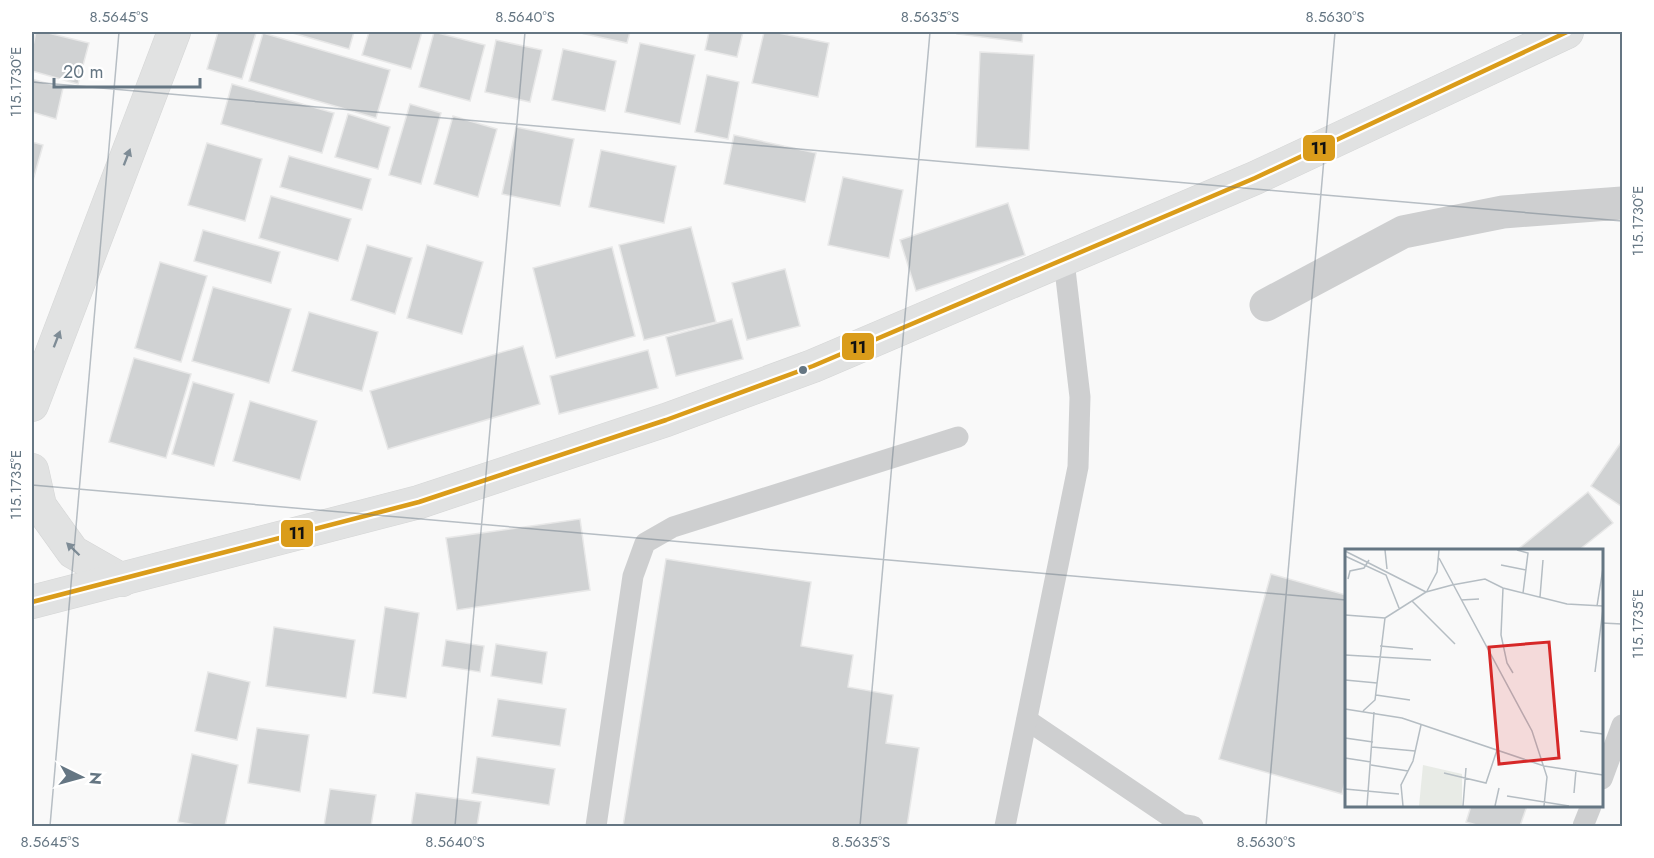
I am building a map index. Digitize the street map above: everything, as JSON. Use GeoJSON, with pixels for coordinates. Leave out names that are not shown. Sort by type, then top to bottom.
{"type":"FeatureCollection","features":[{"type":"Feature","properties":{"kind":"highway"},"geometry":{"type":"LineString","coordinates":[[33,407],[174,32]]}},
{"type":"Feature","properties":{"kind":"highway"},"geometry":{"type":"LineString","coordinates":[[32,602],[420,502],[666,420],[813,366],[1064,261],[1255,177],[1568,32]]}},
{"type":"Feature","properties":{"kind":"highway"},"geometry":{"type":"LineString","coordinates":[[32,470],[40,506],[73,552],[122,580]]}},
{"type":"Feature","properties":{"kind":"street"},"geometry":{"type":"LineString","coordinates":[[1266,305],[1403,232],[1503,212],[1623,203]]}},
{"type":"Feature","properties":{"kind":"lane"},"geometry":{"type":"LineString","coordinates":[[1005,826],[1078,467],[1080,397],[1064,261]]}},
{"type":"Feature","properties":{"kind":"lane"},"geometry":{"type":"LineString","coordinates":[[596,826],[633,576],[645,543],[673,527],[958,437]]}},
{"type":"Feature","properties":{"kind":"lane"},"geometry":{"type":"LineString","coordinates":[[1027,720],[1185,826]]}},
{"type":"Feature","properties":{"kind":"lane"},"geometry":{"type":"LineString","coordinates":[[1603,776],[1623,725]]}},
{"type":"Feature","properties":{"kind":"lane"},"geometry":{"type":"LineString","coordinates":[[1583,826],[1592,807]]}},
{"type":"Feature","properties":{"kind":"building"},"geometry":{"type":"Polygon","coordinates":[[[36,32],[89,43],[78,84],[32,71],[32,50],[36,32]]]}},
{"type":"Feature","properties":{"kind":"building"},"geometry":{"type":"Polygon","coordinates":[[[218,32],[256,33],[242,79],[207,69],[218,32]]]}},
{"type":"Feature","properties":{"kind":"building"},"geometry":{"type":"Polygon","coordinates":[[[289,32],[354,32],[349,49],[289,32]]]}},
{"type":"Feature","properties":{"kind":"building"},"geometry":{"type":"Polygon","coordinates":[[[369,32],[422,32],[411,69],[362,55],[369,32]]]}},
{"type":"Feature","properties":{"kind":"building"},"geometry":{"type":"Polygon","coordinates":[[[434,32],[485,45],[470,101],[419,87],[434,32]]]}},
{"type":"Feature","properties":{"kind":"building"},"geometry":{"type":"Polygon","coordinates":[[[576,32],[630,32],[627,43],[576,32]]]}},
{"type":"Feature","properties":{"kind":"building"},"geometry":{"type":"Polygon","coordinates":[[[709,32],[743,32],[737,57],[705,50],[709,32]]]}},
{"type":"Feature","properties":{"kind":"building"},"geometry":{"type":"Polygon","coordinates":[[[764,32],[829,43],[818,97],[752,83],[764,32]]]}},
{"type":"Feature","properties":{"kind":"building"},"geometry":{"type":"Polygon","coordinates":[[[958,32],[1023,32],[1022,42],[957,34],[958,32]]]}},
{"type":"Feature","properties":{"kind":"building"},"geometry":{"type":"Polygon","coordinates":[[[263,33],[390,70],[376,118],[249,81],[263,33]]]}},
{"type":"Feature","properties":{"kind":"building"},"geometry":{"type":"Polygon","coordinates":[[[496,40],[542,50],[530,102],[485,92],[496,40]]]}},
{"type":"Feature","properties":{"kind":"building"},"geometry":{"type":"Polygon","coordinates":[[[640,43],[695,55],[680,124],[625,112],[640,43]]]}},
{"type":"Feature","properties":{"kind":"building"},"geometry":{"type":"Polygon","coordinates":[[[563,49],[616,61],[605,111],[552,100],[563,49]]]}},
{"type":"Feature","properties":{"kind":"building"},"geometry":{"type":"Polygon","coordinates":[[[980,52],[1034,55],[1029,150],[976,147],[980,52]]]}},
{"type":"Feature","properties":{"kind":"building"},"geometry":{"type":"Polygon","coordinates":[[[707,75],[739,82],[728,139],[695,132],[707,75]]]}},
{"type":"Feature","properties":{"kind":"building"},"geometry":{"type":"Polygon","coordinates":[[[32,79],[63,88],[56,119],[32,112],[32,79]]]}},
{"type":"Feature","properties":{"kind":"building"},"geometry":{"type":"Polygon","coordinates":[[[232,84],[334,113],[322,153],[221,124],[232,84]]]}},
{"type":"Feature","properties":{"kind":"building"},"geometry":{"type":"Polygon","coordinates":[[[410,104],[441,113],[421,184],[389,175],[410,104]]]}},
{"type":"Feature","properties":{"kind":"building"},"geometry":{"type":"Polygon","coordinates":[[[348,114],[390,127],[378,169],[335,157],[348,114]]]}},
{"type":"Feature","properties":{"kind":"building"},"geometry":{"type":"Polygon","coordinates":[[[453,116],[497,129],[478,197],[434,184],[453,116]]]}},
{"type":"Feature","properties":{"kind":"building"},"geometry":{"type":"Polygon","coordinates":[[[516,127],[574,139],[560,206],[502,194],[516,127]]]}},
{"type":"Feature","properties":{"kind":"building"},"geometry":{"type":"Polygon","coordinates":[[[734,135],[816,153],[805,202],[724,184],[734,135]]]}},
{"type":"Feature","properties":{"kind":"building"},"geometry":{"type":"Polygon","coordinates":[[[32,142],[43,145],[32,184],[32,142]]]}},
{"type":"Feature","properties":{"kind":"building"},"geometry":{"type":"Polygon","coordinates":[[[207,143],[262,159],[245,221],[188,205],[207,143]]]}},
{"type":"Feature","properties":{"kind":"building"},"geometry":{"type":"Polygon","coordinates":[[[601,150],[676,166],[664,223],[589,207],[601,150]]]}},
{"type":"Feature","properties":{"kind":"building"},"geometry":{"type":"Polygon","coordinates":[[[289,156],[371,179],[362,210],[280,187],[289,156]]]}},
{"type":"Feature","properties":{"kind":"building"},"geometry":{"type":"Polygon","coordinates":[[[843,177],[903,190],[889,258],[828,245],[843,177]]]}},
{"type":"Feature","properties":{"kind":"building"},"geometry":{"type":"Polygon","coordinates":[[[271,196],[351,219],[338,261],[259,238],[271,196]]]}},
{"type":"Feature","properties":{"kind":"building"},"geometry":{"type":"Polygon","coordinates":[[[1008,203],[1025,255],[916,291],[900,240],[1008,203]]]}},
{"type":"Feature","properties":{"kind":"building"},"geometry":{"type":"Polygon","coordinates":[[[691,227],[716,322],[644,340],[619,245],[691,227]]]}},
{"type":"Feature","properties":{"kind":"building"},"geometry":{"type":"Polygon","coordinates":[[[203,230],[280,252],[271,283],[194,261],[203,230]]]}},
{"type":"Feature","properties":{"kind":"building"},"geometry":{"type":"Polygon","coordinates":[[[367,245],[412,258],[395,314],[351,300],[367,245]]]}},
{"type":"Feature","properties":{"kind":"building"},"geometry":{"type":"Polygon","coordinates":[[[427,245],[483,262],[462,334],[407,318],[427,245]]]}},
{"type":"Feature","properties":{"kind":"building"},"geometry":{"type":"Polygon","coordinates":[[[612,247],[635,336],[556,358],[533,268],[612,247]]]}},
{"type":"Feature","properties":{"kind":"building"},"geometry":{"type":"Polygon","coordinates":[[[160,262],[207,276],[181,362],[135,348],[160,262]]]}},
{"type":"Feature","properties":{"kind":"building"},"geometry":{"type":"Polygon","coordinates":[[[785,269],[800,326],[747,340],[732,283],[785,269]]]}},
{"type":"Feature","properties":{"kind":"building"},"geometry":{"type":"Polygon","coordinates":[[[213,287],[291,309],[269,383],[192,361],[213,287]]]}},
{"type":"Feature","properties":{"kind":"building"},"geometry":{"type":"Polygon","coordinates":[[[309,312],[378,332],[362,391],[292,371],[309,312]]]}},
{"type":"Feature","properties":{"kind":"building"},"geometry":{"type":"Polygon","coordinates":[[[732,319],[743,359],[676,376],[666,337],[732,319]]]}},
{"type":"Feature","properties":{"kind":"building"},"geometry":{"type":"Polygon","coordinates":[[[523,346],[540,404],[388,449],[370,391],[523,346]]]}},
{"type":"Feature","properties":{"kind":"building"},"geometry":{"type":"Polygon","coordinates":[[[648,350],[658,388],[559,414],[550,376],[648,350]]]}},
{"type":"Feature","properties":{"kind":"building"},"geometry":{"type":"Polygon","coordinates":[[[134,358],[191,374],[166,458],[109,442],[134,358]]]}},
{"type":"Feature","properties":{"kind":"building"},"geometry":{"type":"Polygon","coordinates":[[[193,382],[234,394],[214,466],[172,454],[193,382]]]}},
{"type":"Feature","properties":{"kind":"building"},"geometry":{"type":"Polygon","coordinates":[[[250,401],[317,421],[300,480],[233,461],[250,401]]]}},
{"type":"Feature","properties":{"kind":"building"},"geometry":{"type":"Polygon","coordinates":[[[1622,441],[1622,503],[1621,506],[1591,486],[1622,441]]]}},
{"type":"Feature","properties":{"kind":"building"},"geometry":{"type":"Polygon","coordinates":[[[1588,492],[1613,523],[1580,549],[1518,549],[1588,492]]]}},
{"type":"Feature","properties":{"kind":"building"},"geometry":{"type":"Polygon","coordinates":[[[580,519],[590,590],[457,610],[446,538],[580,519]]]}},
{"type":"Feature","properties":{"kind":"building"},"geometry":{"type":"Polygon","coordinates":[[[666,559],[811,582],[801,646],[853,655],[848,687],[893,695],[886,743],[919,748],[907,826],[623,826],[666,559]]]}},
{"type":"Feature","properties":{"kind":"building"},"geometry":{"type":"Polygon","coordinates":[[[1271,574],[1345,595],[1345,782],[1342,794],[1219,759],[1271,574]]]}},
{"type":"Feature","properties":{"kind":"building"},"geometry":{"type":"Polygon","coordinates":[[[385,607],[419,613],[406,698],[373,693],[385,607]]]}},
{"type":"Feature","properties":{"kind":"building"},"geometry":{"type":"Polygon","coordinates":[[[274,627],[355,640],[346,698],[266,686],[274,627]]]}},
{"type":"Feature","properties":{"kind":"building"},"geometry":{"type":"Polygon","coordinates":[[[446,640],[484,646],[480,672],[442,666],[446,640]]]}},
{"type":"Feature","properties":{"kind":"building"},"geometry":{"type":"Polygon","coordinates":[[[496,644],[547,652],[542,684],[491,676],[496,644]]]}},
{"type":"Feature","properties":{"kind":"building"},"geometry":{"type":"Polygon","coordinates":[[[208,672],[250,682],[237,740],[195,731],[208,672]]]}},
{"type":"Feature","properties":{"kind":"building"},"geometry":{"type":"Polygon","coordinates":[[[498,699],[566,709],[560,746],[492,736],[498,699]]]}},
{"type":"Feature","properties":{"kind":"building"},"geometry":{"type":"Polygon","coordinates":[[[257,728],[309,735],[300,792],[248,783],[257,728]]]}},
{"type":"Feature","properties":{"kind":"building"},"geometry":{"type":"Polygon","coordinates":[[[192,754],[238,765],[225,826],[201,826],[178,822],[192,754]]]}},
{"type":"Feature","properties":{"kind":"building"},"geometry":{"type":"Polygon","coordinates":[[[477,757],[555,769],[549,805],[472,793],[477,757]]]}},
{"type":"Feature","properties":{"kind":"building"},"geometry":{"type":"Polygon","coordinates":[[[330,789],[376,795],[371,826],[324,826],[330,789]]]}},
{"type":"Feature","properties":{"kind":"building"},"geometry":{"type":"Polygon","coordinates":[[[416,793],[481,802],[477,826],[411,826],[416,793]]]}},
{"type":"Feature","properties":{"kind":"building"},"geometry":{"type":"Polygon","coordinates":[[[1471,807],[1527,807],[1520,826],[1480,826],[1466,822],[1471,807]]]}},
{"type":"Feature","properties":{"kind":"transit line","name":"11"},"geometry":{"type":"LineString","coordinates":[[32,602],[419,502],[666,420],[813,366],[1255,178],[1567,32]]}}]}
